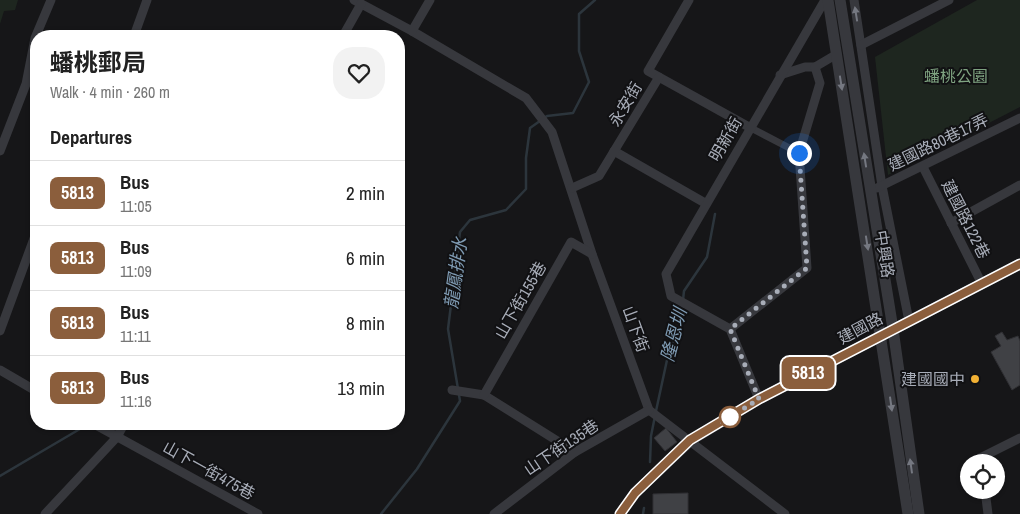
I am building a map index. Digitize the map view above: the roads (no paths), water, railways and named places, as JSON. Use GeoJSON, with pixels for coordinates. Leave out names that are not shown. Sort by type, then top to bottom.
{"type":"FeatureCollection","features":[{"type":"Feature","properties":{"kind":"street"},"geometry":{"type":"LineString","coordinates":[[39,30],[52,0]]}},
{"type":"Feature","properties":{"kind":"street"},"geometry":{"type":"LineString","coordinates":[[136,30],[147,0]]}},
{"type":"Feature","properties":{"kind":"street"},"geometry":{"type":"LineString","coordinates":[[346,30],[358,2],[412,31],[430,0]]}},
{"type":"Feature","properties":{"kind":"street","name":"永安街"},"geometry":{"type":"LineString","coordinates":[[572,188],[599,176],[659,77],[648,70],[689,0]]}},
{"type":"Feature","properties":{"kind":"street","name":"中興路"},"geometry":{"type":"LineString","coordinates":[[826,0],[837,54],[908,514]]}},
{"type":"Feature","properties":{"kind":"street","name":"明新街"},"geometry":{"type":"LineString","coordinates":[[730,329],[671,296],[666,274],[705,203],[826,0]]}},
{"type":"Feature","properties":{"kind":"street","name":"中興路"},"geometry":{"type":"LineString","coordinates":[[840,0],[893,329],[919,514]]}},
{"type":"Feature","properties":{"kind":"street"},"geometry":{"type":"LineString","coordinates":[[854,0],[882,186],[909,321]]}},
{"type":"Feature","properties":{"kind":"street"},"geometry":{"type":"LineString","coordinates":[[861,45],[949,0]]}},
{"type":"Feature","properties":{"kind":"street","name":"山下街"},"geometry":{"type":"LineString","coordinates":[[412,31],[526,98],[549,126],[572,188],[592,254],[653,413]]}},
{"type":"Feature","properties":{"kind":"street"},"geometry":{"type":"LineString","coordinates":[[780,75],[805,67],[814,68],[837,54]]}},
{"type":"Feature","properties":{"kind":"street"},"geometry":{"type":"LineString","coordinates":[[0,151],[26,84],[30,64]]}},
{"type":"Feature","properties":{"kind":"street"},"geometry":{"type":"LineString","coordinates":[[759,399],[730,329],[807,268],[799,153],[820,84],[814,68]]}},
{"type":"Feature","properties":{"kind":"street"},"geometry":{"type":"LineString","coordinates":[[659,77],[799,153]]}},
{"type":"Feature","properties":{"kind":"street","name":"建國路80巷17弄"},"geometry":{"type":"LineString","coordinates":[[870,191],[1020,118]]}},
{"type":"Feature","properties":{"kind":"street"},"geometry":{"type":"LineString","coordinates":[[614,151],[705,203]]}},
{"type":"Feature","properties":{"kind":"street","name":"建國路122巷"},"geometry":{"type":"LineString","coordinates":[[924,166],[982,284]]}},
{"type":"Feature","properties":{"kind":"street"},"geometry":{"type":"LineString","coordinates":[[952,222],[1020,185]]}},
{"type":"Feature","properties":{"kind":"street","name":"山下街155巷"},"geometry":{"type":"LineString","coordinates":[[484,395],[571,242],[592,254]]}},
{"type":"Feature","properties":{"kind":"street"},"geometry":{"type":"LineString","coordinates":[[0,330],[30,249]]}},
{"type":"Feature","properties":{"kind":"street","name":"建國路"},"geometry":{"type":"LineString","coordinates":[[620,514],[635,493],[690,440],[759,399],[1020,264]]}},
{"type":"Feature","properties":{"kind":"street"},"geometry":{"type":"LineString","coordinates":[[0,370],[30,388]]}},
{"type":"Feature","properties":{"kind":"street"},"geometry":{"type":"LineString","coordinates":[[453,391],[484,395],[576,452]]}},
{"type":"Feature","properties":{"kind":"street"},"geometry":{"type":"LineString","coordinates":[[653,413],[784,514]]}},
{"type":"Feature","properties":{"kind":"street","name":"山下街135巷"},"geometry":{"type":"LineString","coordinates":[[494,514],[576,452],[653,413]]}},
{"type":"Feature","properties":{"kind":"street","name":"山下一街475巷"},"geometry":{"type":"LineString","coordinates":[[105,430],[258,514]]}},
{"type":"Feature","properties":{"kind":"street"},"geometry":{"type":"LineString","coordinates":[[45,514],[117,437],[121,430]]}},
{"type":"Feature","properties":{"kind":"street"},"geometry":{"type":"LineString","coordinates":[[988,454],[1020,438]]}},
{"type":"Feature","properties":{"kind":"street"},"geometry":{"type":"LineString","coordinates":[[986,499],[988,514]]}},
{"type":"Feature","properties":{"kind":"waterway","name":"龍鳳排水"},"geometry":{"type":"LineString","coordinates":[[381,514],[417,469],[460,401],[448,329],[460,232],[470,220],[506,210],[526,189],[526,158],[530,128],[547,116],[573,113],[589,82],[579,51],[579,14],[595,0]]}},
{"type":"Feature","properties":{"kind":"waterway","name":"隆恩圳"},"geometry":{"type":"LineString","coordinates":[[683,300],[684,291],[707,257],[715,214]]}},
{"type":"Feature","properties":{"kind":"waterway","name":"隆恩圳"},"geometry":{"type":"LineString","coordinates":[[656,411],[667,360],[680,324],[682,305]]}},
{"type":"Feature","properties":{"kind":"waterway","name":"隆恩圳"},"geometry":{"type":"LineString","coordinates":[[650,462],[651,436],[655,416]]}},
{"type":"Feature","properties":{"kind":"waterway"},"geometry":{"type":"LineString","coordinates":[[0,476],[78,430]]}},
{"type":"Feature","properties":{"kind":"waterway","name":"隆恩圳"},"geometry":{"type":"LineString","coordinates":[[643,514],[644,508]]}},
{"type":"Feature","properties":{"kind":"place","name":"建國國中"},"geometry":{"type":"Point","coordinates":[975,379]}},
{"type":"Feature","properties":{"kind":"park label","name":"蟠桃公園"},"geometry":{"type":"Point","coordinates":[956,76]}}]}
